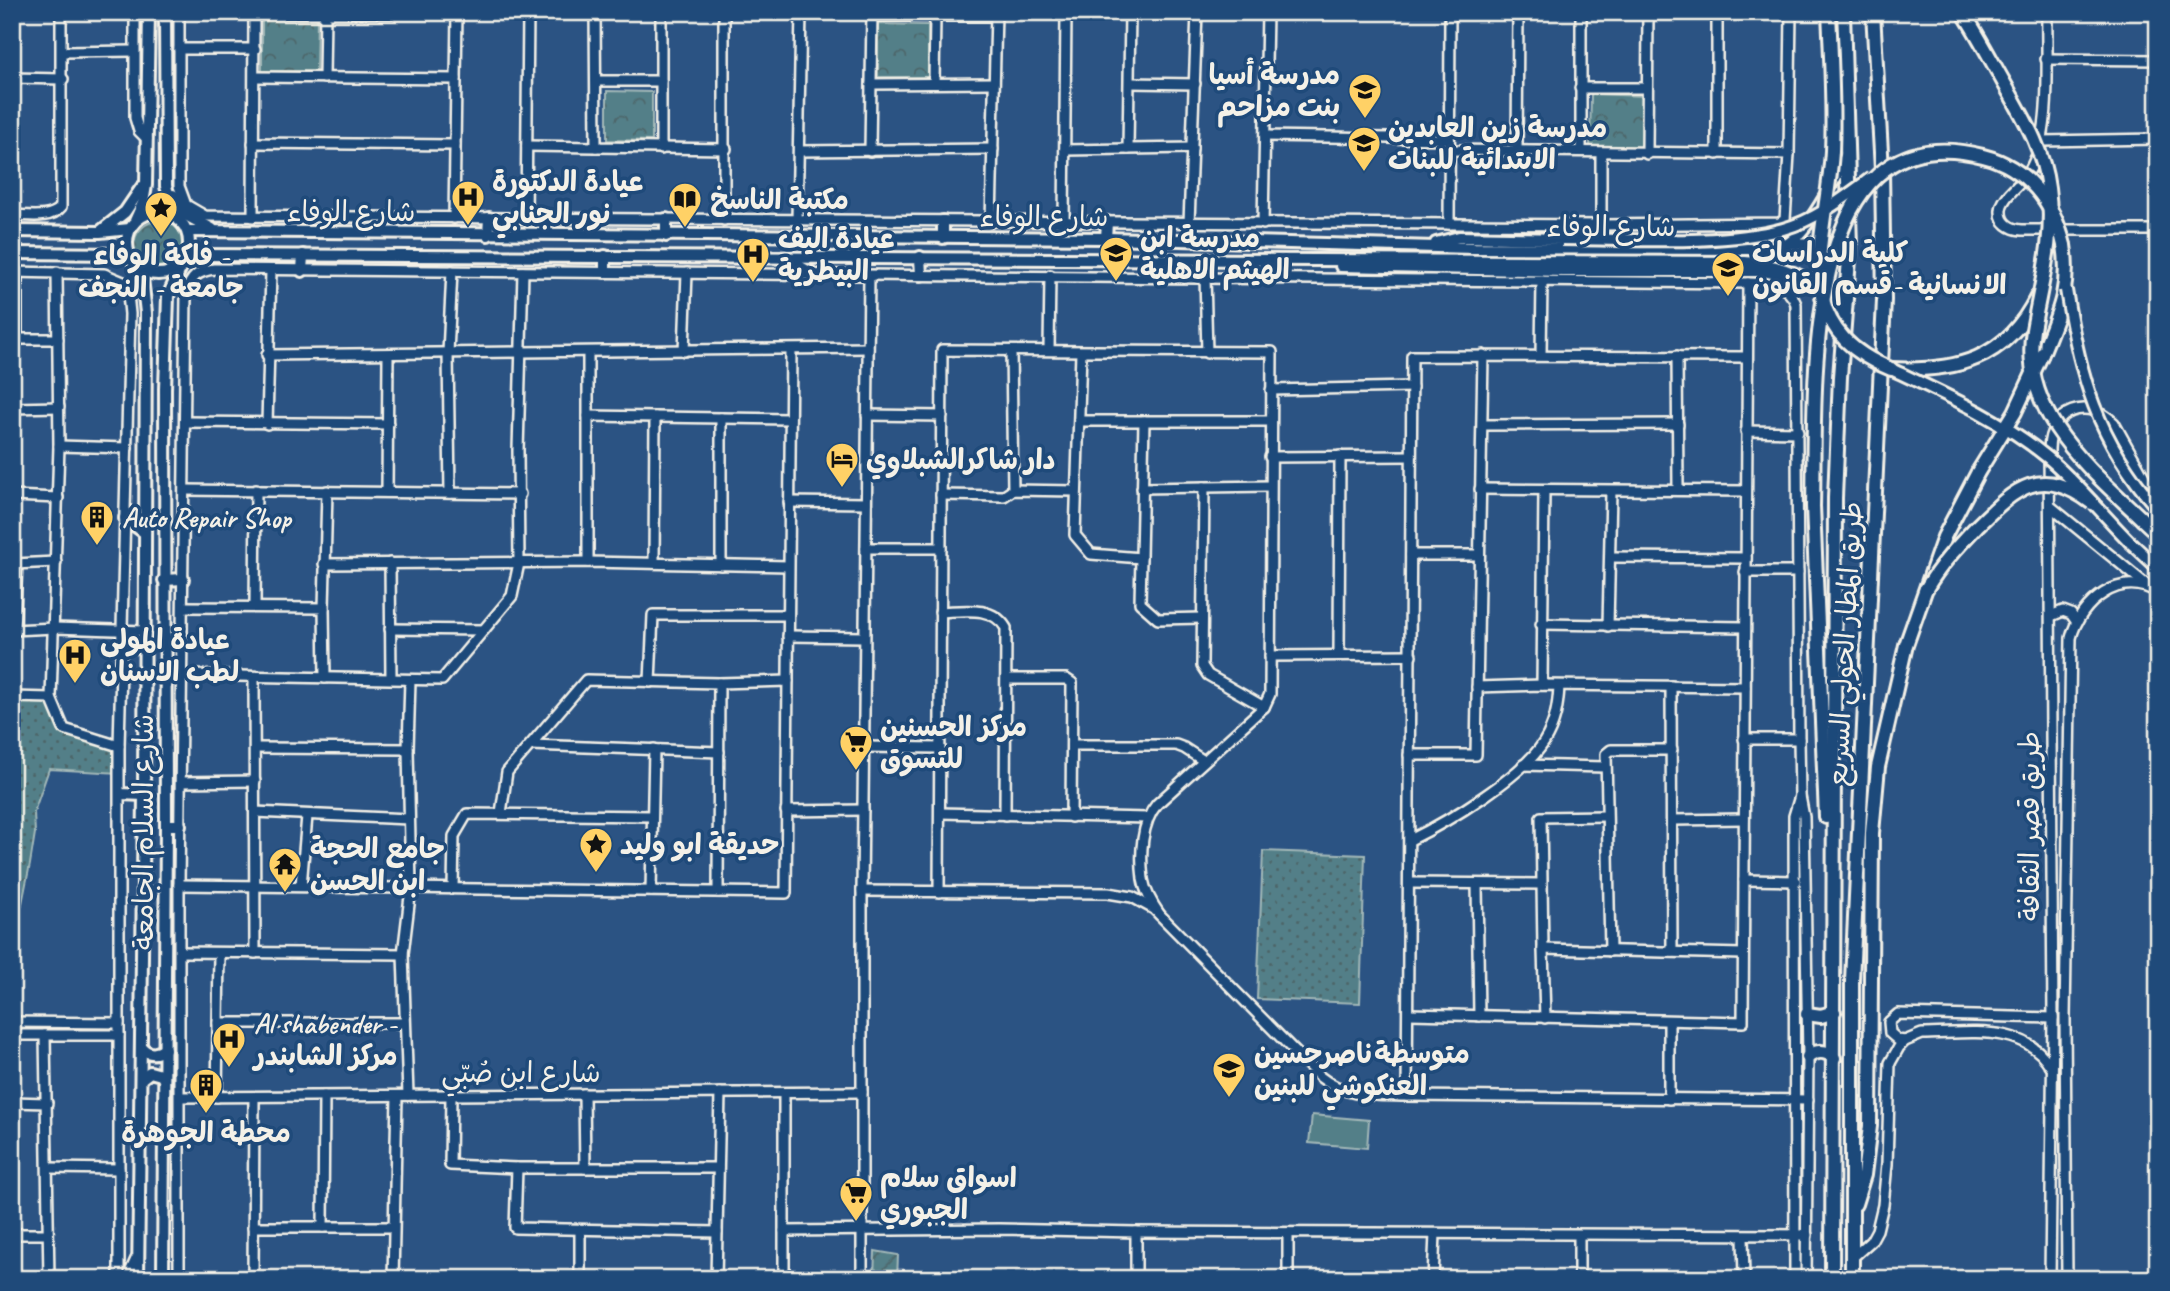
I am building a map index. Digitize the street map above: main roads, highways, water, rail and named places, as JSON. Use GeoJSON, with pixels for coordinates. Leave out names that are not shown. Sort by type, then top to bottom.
{"type":"FeatureCollection","features":[{"type":"Feature","properties":{"kind":"highway"},"geometry":{"type":"LineString","coordinates":[[1829,12],[1832,154],[1818,260],[1822,302],[1838,331],[1857,352],[1891,369],[1941,368],[1990,353],[2017,328],[2043,285]]}},
{"type":"Feature","properties":{"kind":"highway","name":"طريق المطار الحولي السريع"},"geometry":{"type":"LineString","coordinates":[[1832,1279],[1835,498],[1840,377],[1850,246],[1843,12]]}},
{"type":"Feature","properties":{"kind":"highway","name":"طريق المطار الحولي السريع"},"geometry":{"type":"LineString","coordinates":[[1852,1279],[1852,981],[1884,311],[1882,170],[1872,12]]}},
{"type":"Feature","properties":{"kind":"highway"},"geometry":{"type":"LineString","coordinates":[[1963,12],[2032,132],[2043,159],[2050,213],[2049,244],[2031,359],[2043,403],[2065,442],[2158,534]]}},
{"type":"Feature","properties":{"kind":"highway"},"geometry":{"type":"LineString","coordinates":[[1834,888],[1827,843],[1813,506],[1817,341],[1825,286],[1845,223],[1871,178],[1902,160],[1945,151],[1988,157],[2015,169],[2042,194],[2057,218],[2067,260],[2066,290],[2031,381],[1954,515],[1935,560],[1906,645],[1884,735],[1875,789],[1870,1126],[1864,1175],[1852,1213]]}},
{"type":"Feature","properties":{"kind":"highway"},"geometry":{"type":"LineString","coordinates":[[1926,589],[1939,567],[1959,545],[2007,497],[2021,488],[2040,484],[2064,486],[2075,490],[2092,503]]}},
{"type":"Feature","properties":{"kind":"highway"},"geometry":{"type":"LineString","coordinates":[[1807,1014],[1821,1016],[1834,1012]]}},
{"type":"Feature","properties":{"kind":"highway"},"geometry":{"type":"LineString","coordinates":[[1808,1057],[1815,1052],[1824,1052],[1834,1058]]}},
{"type":"Feature","properties":{"kind":"main road"},"geometry":{"type":"LineString","coordinates":[[149,12],[147,174],[145,194],[132,225],[127,246],[129,254],[141,269],[158,275],[168,273],[185,259],[190,247],[188,231],[174,215],[169,201],[166,178],[165,12]]}},
{"type":"Feature","properties":{"kind":"main road"},"geometry":{"type":"LineString","coordinates":[[1787,244],[1816,212],[1828,194],[1848,152]]}},
{"type":"Feature","properties":{"kind":"main road"},"geometry":{"type":"LineString","coordinates":[[100,232],[135,201],[147,174]]}},
{"type":"Feature","properties":{"kind":"main road"},"geometry":{"type":"LineString","coordinates":[[166,178],[184,214],[221,233]]}},
{"type":"Feature","properties":{"kind":"main road"},"geometry":{"type":"LineString","coordinates":[[1432,245],[1459,237],[1702,238],[1784,229],[1816,216],[1871,178]]}},
{"type":"Feature","properties":{"kind":"main road"},"geometry":{"type":"LineString","coordinates":[[12,231],[100,232],[132,225],[153,212],[174,215]]}},
{"type":"Feature","properties":{"kind":"main road"},"geometry":{"type":"LineString","coordinates":[[488,235],[489,218]]}},
{"type":"Feature","properties":{"kind":"main road"},"geometry":{"type":"LineString","coordinates":[[666,219],[666,236]]}},
{"type":"Feature","properties":{"kind":"main road"},"geometry":{"type":"LineString","coordinates":[[943,221],[943,238]]}},
{"type":"Feature","properties":{"kind":"main road"},"geometry":{"type":"LineString","coordinates":[[1106,239],[1107,222]]}},
{"type":"Feature","properties":{"kind":"main road","name":"شارع الوفاء"},"geometry":{"type":"LineString","coordinates":[[185,259],[358,255],[1745,261],[1816,277],[1826,270],[1830,258],[1824,246],[1818,243],[1787,244],[1761,249],[1486,248],[1106,239],[188,231]]}},
{"type":"Feature","properties":{"kind":"main road"},"geometry":{"type":"LineString","coordinates":[[358,255],[349,251],[349,242],[355,239],[397,239],[405,234]]}},
{"type":"Feature","properties":{"kind":"main road"},"geometry":{"type":"LineString","coordinates":[[12,253],[129,254]]}},
{"type":"Feature","properties":{"kind":"main road"},"geometry":{"type":"LineString","coordinates":[[302,271],[303,255]]}},
{"type":"Feature","properties":{"kind":"main road"},"geometry":{"type":"LineString","coordinates":[[605,256],[605,272]]}},
{"type":"Feature","properties":{"kind":"main road"},"geometry":{"type":"LineString","coordinates":[[782,257],[813,274]]}},
{"type":"Feature","properties":{"kind":"main road"},"geometry":{"type":"LineString","coordinates":[[920,257],[920,275]]}},
{"type":"Feature","properties":{"kind":"main road","name":"شارع السلام الجامعة"},"geometry":{"type":"LineString","coordinates":[[163,1279],[165,404],[168,296],[185,259]]}},
{"type":"Feature","properties":{"kind":"main road"},"geometry":{"type":"LineString","coordinates":[[1320,260],[1355,268],[1776,272],[1800,282],[1822,302]]}},
{"type":"Feature","properties":{"kind":"main road","name":"شارع السلام الجامعة"},"geometry":{"type":"LineString","coordinates":[[138,1279],[146,403],[146,313],[141,269]]}},
{"type":"Feature","properties":{"kind":"main road","name":"شارع الوفاء"},"geometry":{"type":"LineString","coordinates":[[1789,269],[1828,296],[1845,315]]}},
{"type":"Feature","properties":{"kind":"main road"},"geometry":{"type":"LineString","coordinates":[[2066,290],[2079,360],[2093,405],[2113,449],[2140,489],[2157,504]]}},
{"type":"Feature","properties":{"kind":"main road"},"geometry":{"type":"LineString","coordinates":[[1891,369],[1975,410],[2028,443],[2057,466],[2158,568]]}},
{"type":"Feature","properties":{"kind":"main road"},"geometry":{"type":"LineString","coordinates":[[146,403],[154,398],[165,404]]}},
{"type":"Feature","properties":{"kind":"main road"},"geometry":{"type":"LineString","coordinates":[[125,518],[145,533]]}},
{"type":"Feature","properties":{"kind":"main road"},"geometry":{"type":"LineString","coordinates":[[164,580],[183,579]]}},
{"type":"Feature","properties":{"kind":"main road"},"geometry":{"type":"LineString","coordinates":[[120,794],[144,794]]}},
{"type":"Feature","properties":{"kind":"main road"},"geometry":{"type":"LineString","coordinates":[[166,825],[180,825]]}},
{"type":"Feature","properties":{"kind":"main road"},"geometry":{"type":"LineString","coordinates":[[142,1048],[150,1054],[165,1049]]}},
{"type":"Feature","properties":{"kind":"main road"},"geometry":{"type":"LineString","coordinates":[[141,1079],[150,1072],[156,1072],[164,1079]]}},
{"type":"Feature","properties":{"kind":"place","name":"مدرسة أسيا بنت مزاحم"},"geometry":{"type":"Point","coordinates":[1365,120]}},
{"type":"Feature","properties":{"kind":"place","name":"مدرسة زين العابدين الابتدائية للبنات"},"geometry":{"type":"Point","coordinates":[1364,173]}},
{"type":"Feature","properties":{"kind":"place","name":"عيادة الدكتورة نور الجنابي"},"geometry":{"type":"Point","coordinates":[468,227]}},
{"type":"Feature","properties":{"kind":"place","name":"مكتبة الناسخ"},"geometry":{"type":"Point","coordinates":[685,229]}},
{"type":"Feature","properties":{"kind":"place","name":"فلكة الوفاء - جامعة - النجف"},"geometry":{"type":"Point","coordinates":[161,238]}},
{"type":"Feature","properties":{"kind":"place","name":"مدرسة ابن الهيثم الاهلية"},"geometry":{"type":"Point","coordinates":[1116,283]}},
{"type":"Feature","properties":{"kind":"place","name":"عيادة اليف البيطرية"},"geometry":{"type":"Point","coordinates":[753,284]}},
{"type":"Feature","properties":{"kind":"place","name":"كلية الدراسات الانسانية -قسم القانون"},"geometry":{"type":"Point","coordinates":[1728,298]}},
{"type":"Feature","properties":{"kind":"place","name":"دار شاكرالشبلاوي"},"geometry":{"type":"Point","coordinates":[842,489]}},
{"type":"Feature","properties":{"kind":"place","name":"Auto Repair Shop"},"geometry":{"type":"Point","coordinates":[97,547]}},
{"type":"Feature","properties":{"kind":"place","name":"عيادة المولى لطب الاسنان"},"geometry":{"type":"Point","coordinates":[75,685]}},
{"type":"Feature","properties":{"kind":"place","name":"مركز الحسنين للتسوق"},"geometry":{"type":"Point","coordinates":[856,772]}},
{"type":"Feature","properties":{"kind":"place","name":"حديقة ابو وليد"},"geometry":{"type":"Point","coordinates":[596,874]}},
{"type":"Feature","properties":{"kind":"place","name":"جامع الحجة ابن الحسن"},"geometry":{"type":"Point","coordinates":[285,894]}},
{"type":"Feature","properties":{"kind":"place","name":"Al shabender - مركز الشابندر"},"geometry":{"type":"Point","coordinates":[229,1069]}},
{"type":"Feature","properties":{"kind":"place","name":"متوسطةناصرحسين العنكوشي للبنين"},"geometry":{"type":"Point","coordinates":[1229,1099]}},
{"type":"Feature","properties":{"kind":"place","name":"محطة الجوهرة"},"geometry":{"type":"Point","coordinates":[206,1115]}},
{"type":"Feature","properties":{"kind":"place","name":"اسواق سلام الجبوري"},"geometry":{"type":"Point","coordinates":[856,1223]}}]}
